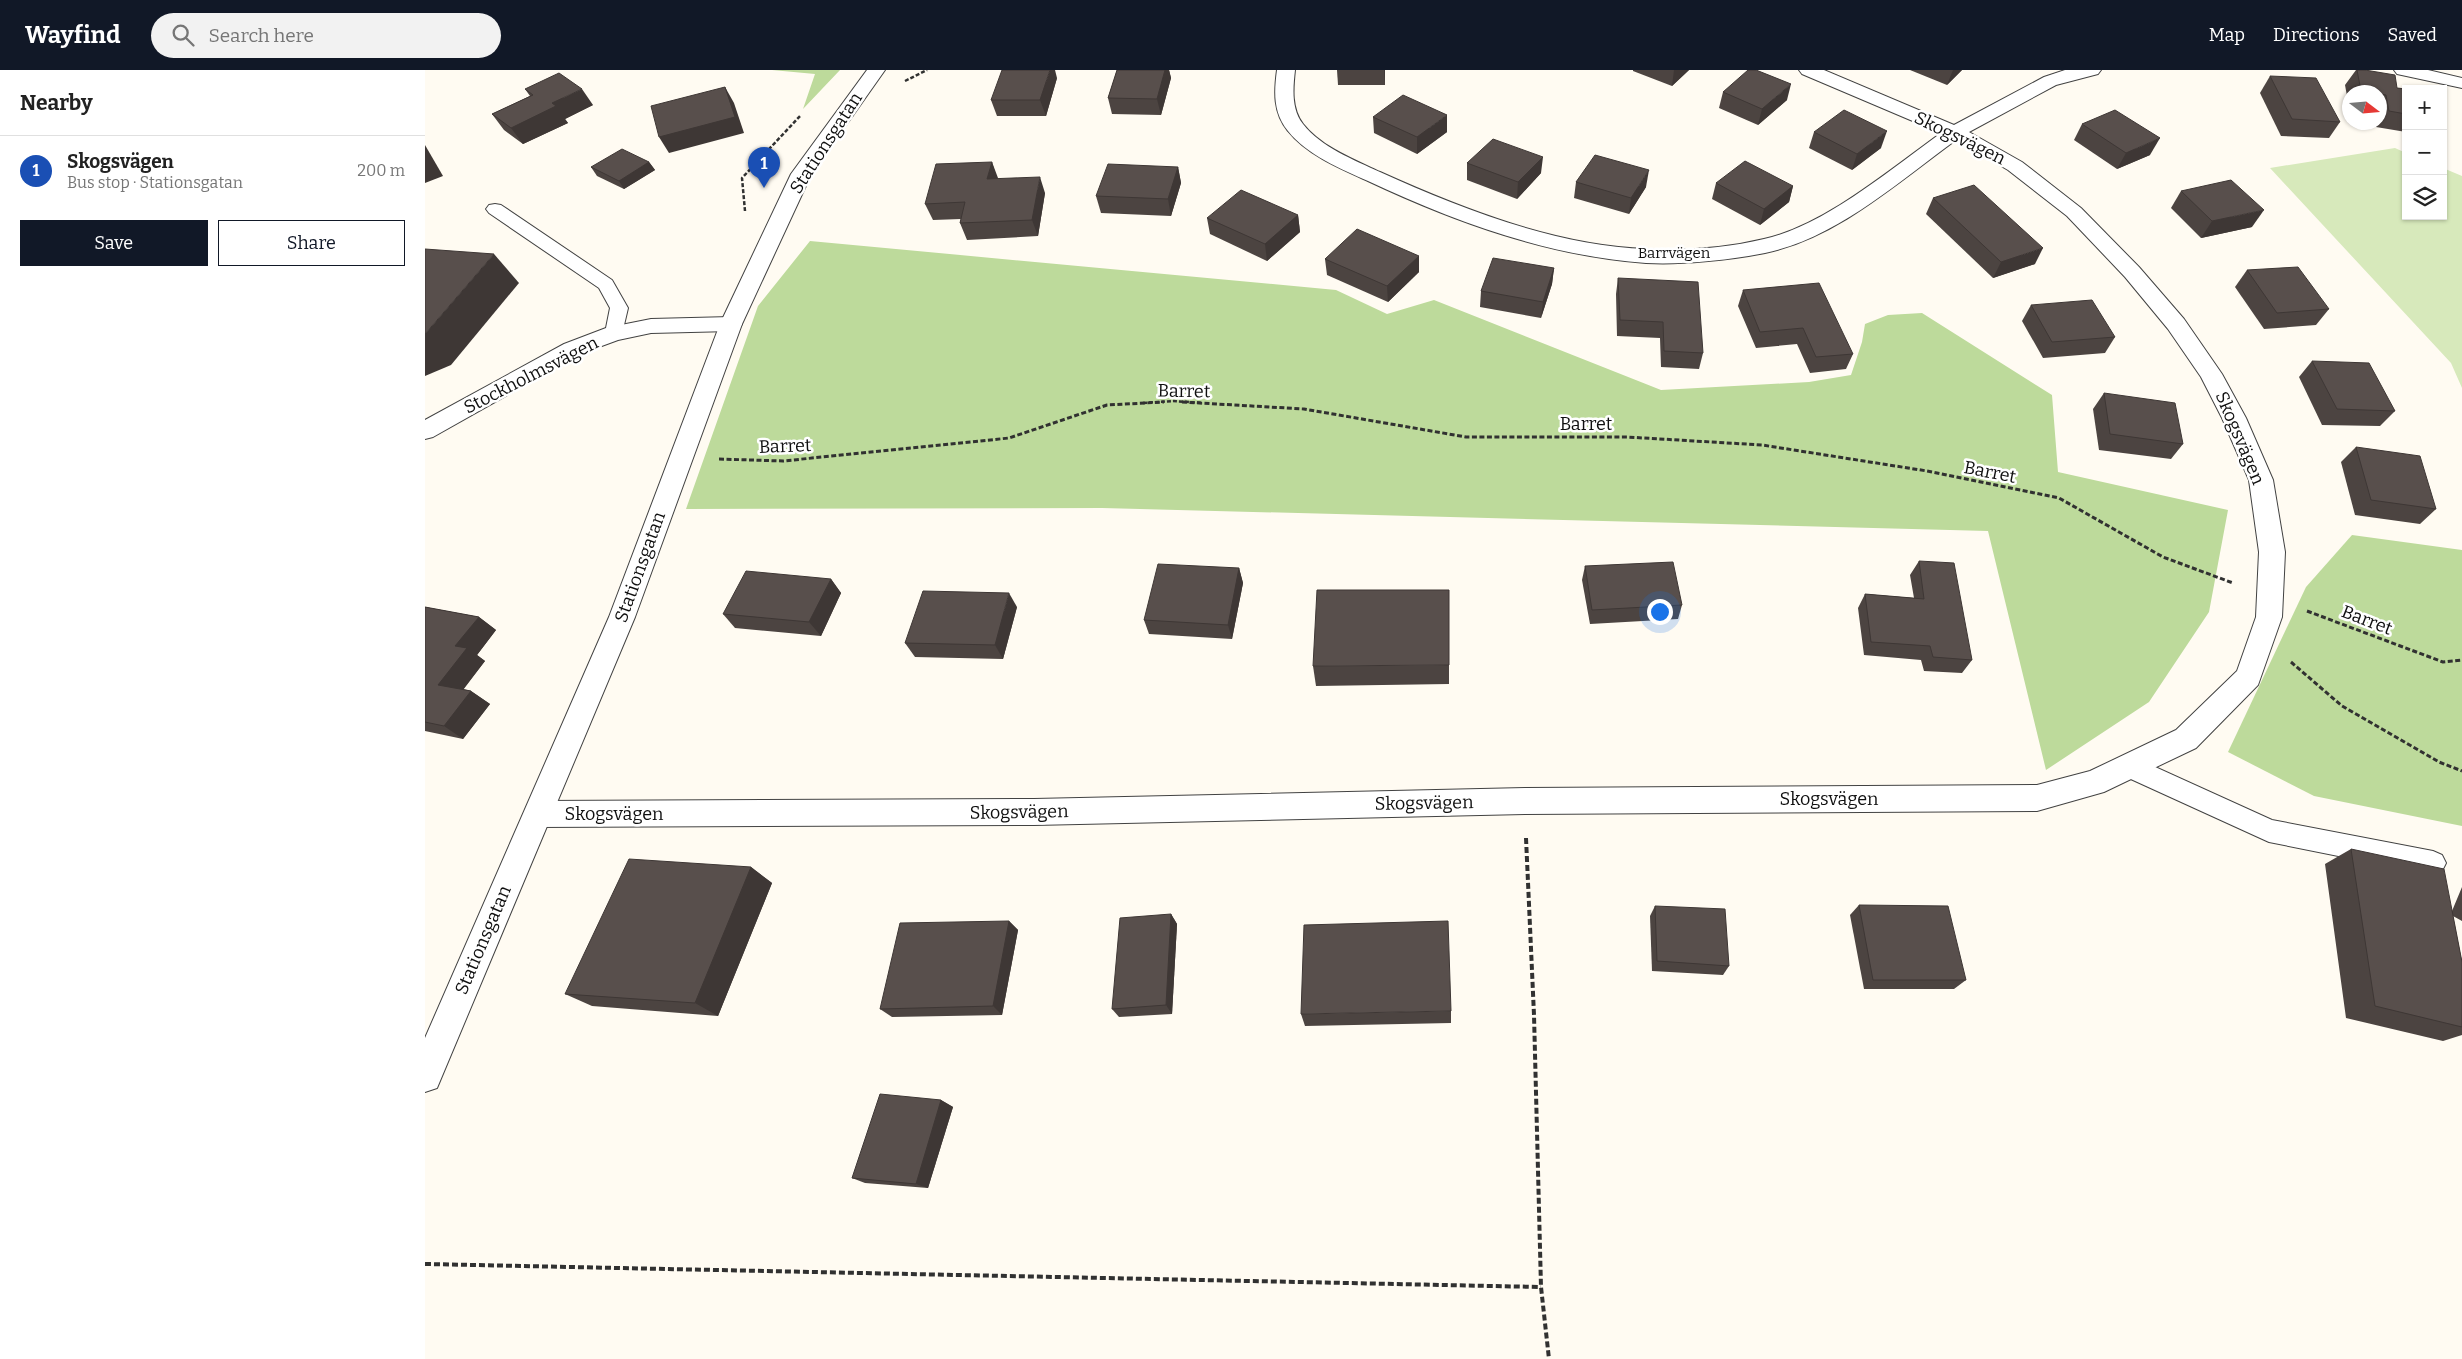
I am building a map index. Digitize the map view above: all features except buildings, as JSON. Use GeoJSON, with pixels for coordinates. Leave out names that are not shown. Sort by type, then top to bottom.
{"type":"FeatureCollection","features":[{"type":"Feature","properties":{"kind":"street","name":"Stationsgatan"},"geometry":{"type":"LineString","coordinates":[[425,1076],[622,617],[731,324],[801,174],[876,70]]}},
{"type":"Feature","properties":{"kind":"street","name":"Barrvägen"},"geometry":{"type":"LineString","coordinates":[[1286,70],[1284,88],[1287,111],[1295,128],[1311,142],[1351,166],[1403,190],[1501,228],[1573,246],[1647,256],[1714,253],[1765,246],[1802,235],[1856,203],[1955,132],[2050,81],[2092,70]]}},
{"type":"Feature","properties":{"kind":"street","name":"Skogsvägen"},"geometry":{"type":"LineString","coordinates":[[538,814],[1033,812],[1525,801],[2037,798],[2094,783],[2131,767],[2186,739],[2248,677],[2269,617],[2273,552],[2261,480],[2234,418],[2211,374],[2177,324],[2132,272],[2074,212],[2015,166],[1955,132],[1808,70]]}},
{"type":"Feature","properties":{"kind":"street"},"geometry":{"type":"LineString","coordinates":[[2403,70],[2462,83]]}},
{"type":"Feature","properties":{"kind":"street","name":"Stockholmsvägen"},"geometry":{"type":"LineString","coordinates":[[425,431],[573,349],[615,334],[651,326],[731,324]]}},
{"type":"Feature","properties":{"kind":"lane"},"geometry":{"type":"LineString","coordinates":[[495,209],[606,284],[619,308],[615,334]]}},
{"type":"Feature","properties":{"kind":"lane"},"geometry":{"type":"LineString","coordinates":[[2131,767],[2269,831],[2433,864]]}},
{"type":"Feature","properties":{"kind":"path"},"geometry":{"type":"LineString","coordinates":[[899,84],[927,70]]}},
{"type":"Feature","properties":{"kind":"path","name":"Barret"},"geometry":{"type":"LineString","coordinates":[[681,458],[783,460],[1009,438],[1107,404],[1173,401],[1304,409],[1466,437],[1627,437],[1762,445],[1927,472],[2059,498],[2163,558],[2443,662],[2462,660]]}},
{"type":"Feature","properties":{"kind":"path"},"geometry":{"type":"LineString","coordinates":[[2262,637],[2342,706],[2439,762],[2462,771]]}},
{"type":"Feature","properties":{"kind":"path"},"geometry":{"type":"LineString","coordinates":[[1525,801],[1534,1015],[1541,1287],[1549,1359]]}},
{"type":"Feature","properties":{"kind":"path"},"geometry":{"type":"LineString","coordinates":[[425,1264],[1541,1287]]}},
{"type":"Feature","properties":{"kind":"green space"},"geometry":{"type":"Polygon","coordinates":[[[772,70],[840,70],[803,109],[815,74],[772,70]]]}},
{"type":"Feature","properties":{"kind":"green space"},"geometry":{"type":"Polygon","coordinates":[[[2395,148],[2402,151],[2402,220],[2447,220],[2447,170],[2462,176],[2462,388],[2451,363],[2270,168],[2395,148]]]}},
{"type":"Feature","properties":{"kind":"green space"},"geometry":{"type":"Polygon","coordinates":[[[810,241],[1336,290],[1387,314],[1434,300],[1661,390],[1809,382],[1851,375],[1862,342],[1865,324],[1888,315],[1922,313],[2052,395],[2058,472],[2228,510],[2209,612],[2149,702],[2046,770],[1988,531],[1102,508],[686,509],[758,306],[810,241]]]}},
{"type":"Feature","properties":{"kind":"green space"},"geometry":{"type":"Polygon","coordinates":[[[2352,535],[2462,550],[2462,826],[2314,796],[2228,752],[2306,587],[2352,535]]]}},
{"type":"Feature","properties":{"kind":"place","name":"Skogsvägen"},"geometry":{"type":"Point","coordinates":[764,188]}}]}
